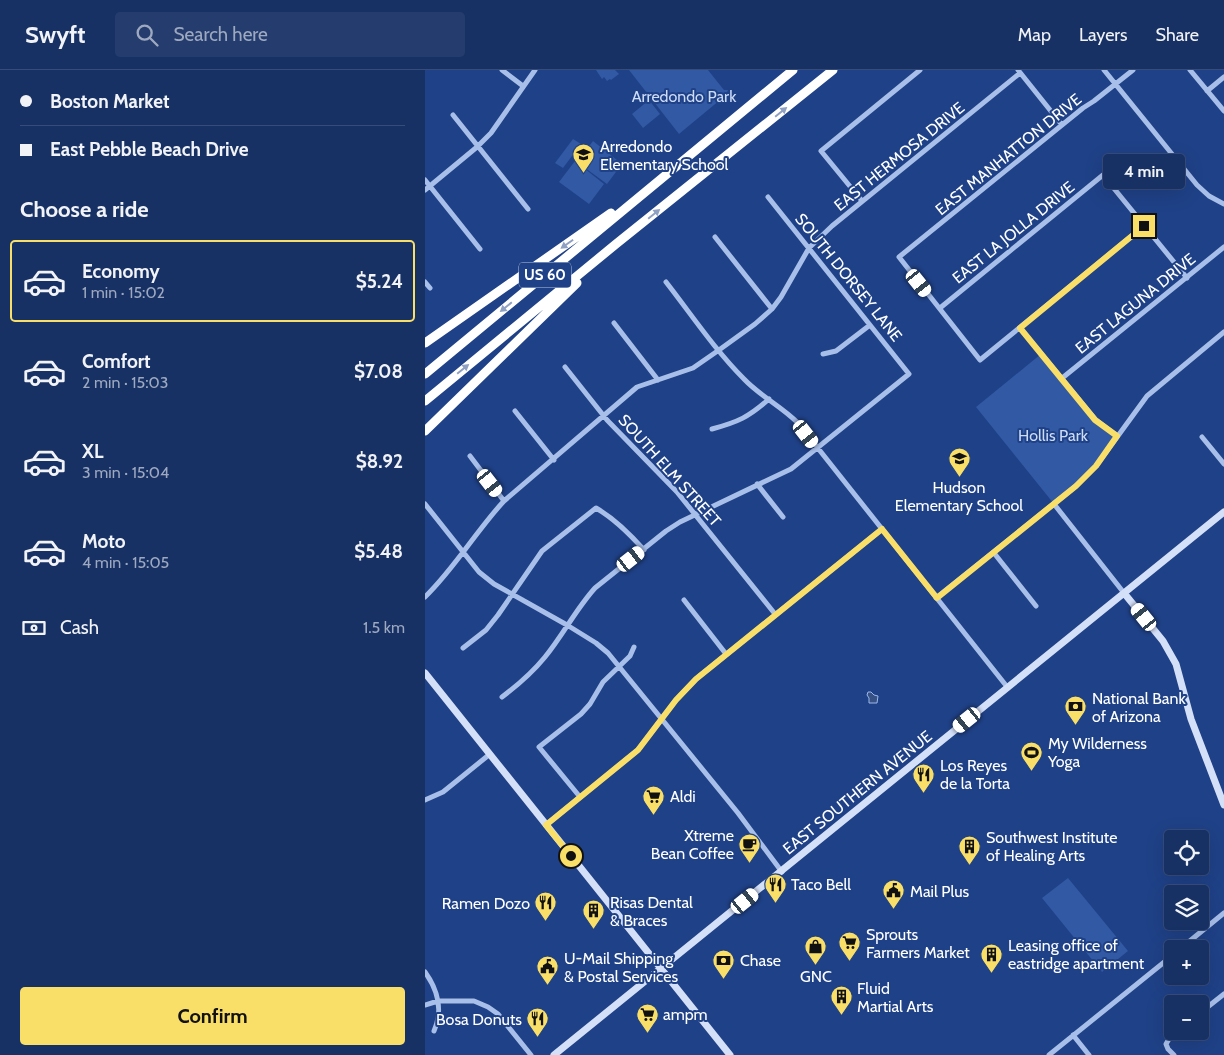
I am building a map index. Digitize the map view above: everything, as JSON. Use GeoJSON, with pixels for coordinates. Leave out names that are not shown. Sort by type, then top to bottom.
{"type":"FeatureCollection","features":[{"type":"Feature","properties":{"kind":"highway","name":"US 60"},"geometry":{"type":"LineString","coordinates":[[425,400],[833,70]]}},
{"type":"Feature","properties":{"kind":"highway"},"geometry":{"type":"LineString","coordinates":[[802,96],[838,70]]}},
{"type":"Feature","properties":{"kind":"highway","name":"US 60"},"geometry":{"type":"LineString","coordinates":[[425,374],[790,72]]}},
{"type":"Feature","properties":{"kind":"highway"},"geometry":{"type":"LineString","coordinates":[[425,343],[665,176]]}},
{"type":"Feature","properties":{"kind":"highway"},"geometry":{"type":"LineString","coordinates":[[425,431],[616,244]]}},
{"type":"Feature","properties":{"kind":"main road","name":"EAST SOUTHERN AVENUE"},"geometry":{"type":"LineString","coordinates":[[554,1055],[1224,512]]}},
{"type":"Feature","properties":{"kind":"main road"},"geometry":{"type":"LineString","coordinates":[[1124,593],[1163,641],[1175,661],[1181,675],[1191,718],[1224,805]]}},
{"type":"Feature","properties":{"kind":"main road"},"geometry":{"type":"LineString","coordinates":[[425,674],[730,1055]]}},
{"type":"Feature","properties":{"kind":"street"},"geometry":{"type":"LineString","coordinates":[[502,70],[523,86]]}},
{"type":"Feature","properties":{"kind":"street"},"geometry":{"type":"LineString","coordinates":[[427,188],[491,133],[535,70]]}},
{"type":"Feature","properties":{"kind":"street"},"geometry":{"type":"LineString","coordinates":[[862,201],[821,151],[920,70]]}},
{"type":"Feature","properties":{"kind":"street"},"geometry":{"type":"LineString","coordinates":[[1104,70],[1197,184],[1209,196],[1224,204]]}},
{"type":"Feature","properties":{"kind":"street","name":"EAST MANHATTON DRIVE"},"geometry":{"type":"LineString","coordinates":[[940,308],[899,257],[1133,70]]}},
{"type":"Feature","properties":{"kind":"street"},"geometry":{"type":"LineString","coordinates":[[1190,70],[1224,111]]}},
{"type":"Feature","properties":{"kind":"street"},"geometry":{"type":"LineString","coordinates":[[1019,72],[1062,125]]}},
{"type":"Feature","properties":{"kind":"street","name":"EAST HERMOSA DRIVE"},"geometry":{"type":"LineString","coordinates":[[425,597],[441,582],[485,521],[504,501],[637,387],[693,368],[772,309],[809,248],[862,201],[1019,72]]}},
{"type":"Feature","properties":{"kind":"street"},"geometry":{"type":"LineString","coordinates":[[1207,91],[1224,77]]}},
{"type":"Feature","properties":{"kind":"street"},"geometry":{"type":"LineString","coordinates":[[453,115],[528,209]]}},
{"type":"Feature","properties":{"kind":"street","name":"EAST LA JOLLA DRIVE"},"geometry":{"type":"LineString","coordinates":[[940,308],[1103,175],[1144,226]]}},
{"type":"Feature","properties":{"kind":"street"},"geometry":{"type":"LineString","coordinates":[[425,180],[427,188],[480,249]]}},
{"type":"Feature","properties":{"kind":"street","name":"SOUTH DORSEY LANE"},"geometry":{"type":"LineString","coordinates":[[768,196],[909,374],[818,449]]}},
{"type":"Feature","properties":{"kind":"street"},"geometry":{"type":"LineString","coordinates":[[940,308],[980,360],[1144,226],[1187,278]]}},
{"type":"Feature","properties":{"kind":"street"},"geometry":{"type":"LineString","coordinates":[[715,237],[772,309]]}},
{"type":"Feature","properties":{"kind":"street","name":"EAST LAGUNA DRIVE"},"geometry":{"type":"LineString","coordinates":[[1061,379],[1224,247]]}},
{"type":"Feature","properties":{"kind":"street"},"geometry":{"type":"LineString","coordinates":[[425,282],[430,288]]}},
{"type":"Feature","properties":{"kind":"street"},"geometry":{"type":"LineString","coordinates":[[666,282],[736,371],[753,388],[787,413],[818,449],[1008,688]]}},
{"type":"Feature","properties":{"kind":"street"},"geometry":{"type":"LineString","coordinates":[[614,323],[658,380]]}},
{"type":"Feature","properties":{"kind":"street"},"geometry":{"type":"LineString","coordinates":[[823,354],[836,351],[870,325]]}},
{"type":"Feature","properties":{"kind":"street"},"geometry":{"type":"LineString","coordinates":[[1020,328],[1095,420],[1117,436]]}},
{"type":"Feature","properties":{"kind":"street"},"geometry":{"type":"LineString","coordinates":[[937,598],[1054,504],[1096,466],[1147,396],[1224,332]]}},
{"type":"Feature","properties":{"kind":"street","name":"SOUTH ELM STREET"},"geometry":{"type":"LineString","coordinates":[[565,366],[603,416],[677,492],[775,614]]}},
{"type":"Feature","properties":{"kind":"street"},"geometry":{"type":"LineString","coordinates":[[712,429],[738,422],[756,411],[769,399]]}},
{"type":"Feature","properties":{"kind":"street"},"geometry":{"type":"LineString","coordinates":[[515,411],[554,460]]}},
{"type":"Feature","properties":{"kind":"street"},"geometry":{"type":"LineString","coordinates":[[1203,437],[1224,464]]}},
{"type":"Feature","properties":{"kind":"street"},"geometry":{"type":"LineString","coordinates":[[502,697],[526,678],[546,656],[595,588],[666,531],[695,514],[791,469],[818,449]]}},
{"type":"Feature","properties":{"kind":"street"},"geometry":{"type":"LineString","coordinates":[[469,456],[504,501]]}},
{"type":"Feature","properties":{"kind":"street"},"geometry":{"type":"LineString","coordinates":[[757,484],[783,517]]}},
{"type":"Feature","properties":{"kind":"street"},"geometry":{"type":"LineString","coordinates":[[425,504],[479,572],[512,595],[596,643],[619,666],[738,814],[781,872]]}},
{"type":"Feature","properties":{"kind":"street"},"geometry":{"type":"LineString","coordinates":[[1054,504],[1124,593]]}},
{"type":"Feature","properties":{"kind":"street"},"geometry":{"type":"LineString","coordinates":[[463,648],[485,630],[498,615],[542,551],[596,508],[612,517],[624,527],[643,550]]}},
{"type":"Feature","properties":{"kind":"street"},"geometry":{"type":"LineString","coordinates":[[546,825],[638,750],[676,700],[696,679],[882,529]]}},
{"type":"Feature","properties":{"kind":"street"},"geometry":{"type":"LineString","coordinates":[[994,553],[1036,606]]}},
{"type":"Feature","properties":{"kind":"street"},"geometry":{"type":"LineString","coordinates":[[684,600],[726,654]]}},
{"type":"Feature","properties":{"kind":"street"},"geometry":{"type":"LineString","coordinates":[[580,797],[539,747],[581,714],[590,704],[603,682],[630,656],[634,647]]}},
{"type":"Feature","properties":{"kind":"street"},"geometry":{"type":"LineString","coordinates":[[425,800],[443,792],[490,754]]}},
{"type":"Feature","properties":{"kind":"street"},"geometry":{"type":"LineString","coordinates":[[1191,940],[1224,913]]}},
{"type":"Feature","properties":{"kind":"street"},"geometry":{"type":"LineString","coordinates":[[1049,1055],[1164,962]]}},
{"type":"Feature","properties":{"kind":"street"},"geometry":{"type":"LineString","coordinates":[[425,972],[432,981],[438,1001],[439,1016],[434,1031]]}},
{"type":"Feature","properties":{"kind":"street"},"geometry":{"type":"LineString","coordinates":[[1209,1006],[1224,994]]}},
{"type":"Feature","properties":{"kind":"street"},"geometry":{"type":"LineString","coordinates":[[425,1005],[438,1001],[474,1001],[488,1007],[498,1014],[531,1055]]}},
{"type":"Feature","properties":{"kind":"street"},"geometry":{"type":"LineString","coordinates":[[1073,1036],[1089,1055]]}},
{"type":"Feature","properties":{"kind":"street"},"geometry":{"type":"LineString","coordinates":[[1168,1040],[1166,1044],[1174,1055]]}},
{"type":"Feature","properties":{"kind":"green space"},"geometry":{"type":"Polygon","coordinates":[[[596,70],[615,70],[619,74],[607,81],[604,77],[602,79],[596,70]]]}},
{"type":"Feature","properties":{"kind":"green space","name":"Arredondo Park"},"geometry":{"type":"Polygon","coordinates":[[[629,70],[708,70],[724,90],[728,90],[726,95],[679,134],[629,70]]]}},
{"type":"Feature","properties":{"kind":"green space"},"geometry":{"type":"Polygon","coordinates":[[[649,100],[660,114],[643,128],[632,114],[649,100]]]}},
{"type":"Feature","properties":{"kind":"green space"},"geometry":{"type":"Polygon","coordinates":[[[573,139],[581,144],[563,168],[555,163],[573,139]]]}},
{"type":"Feature","properties":{"kind":"green space"},"geometry":{"type":"Polygon","coordinates":[[[593,141],[622,164],[607,184],[577,162],[593,141]]]}},
{"type":"Feature","properties":{"kind":"green space"},"geometry":{"type":"Polygon","coordinates":[[[575,161],[604,184],[589,204],[559,182],[575,161]]]}},
{"type":"Feature","properties":{"kind":"green space","name":"Hollis Park"},"geometry":{"type":"Polygon","coordinates":[[[1041,354],[1096,420],[1117,436],[1096,466],[1054,504],[976,407],[1041,354]]]}},
{"type":"Feature","properties":{"kind":"green space"},"geometry":{"type":"Polygon","coordinates":[[[1068,878],[1128,951],[1102,972],[1042,898],[1068,878]]]}},
{"type":"Feature","properties":{"kind":"shaded area"},"geometry":{"type":"Polygon","coordinates":[[[868,692],[878,696],[877,703],[869,703],[868,692]]]}},
{"type":"Feature","properties":{"kind":"place","name":"Arredondo Elementary School"},"geometry":{"type":"Point","coordinates":[584,174]}},
{"type":"Feature","properties":{"kind":"place","name":"Hudson Elementary School"},"geometry":{"type":"Point","coordinates":[959,477]}},
{"type":"Feature","properties":{"kind":"place","name":"National Bank of Arizona"},"geometry":{"type":"Point","coordinates":[1076,726]}},
{"type":"Feature","properties":{"kind":"place","name":"My Wilderness Yoga"},"geometry":{"type":"Point","coordinates":[1032,771]}},
{"type":"Feature","properties":{"kind":"place","name":"Los Reyes de la Torta"},"geometry":{"type":"Point","coordinates":[924,793]}},
{"type":"Feature","properties":{"kind":"place","name":"Aldi"},"geometry":{"type":"Point","coordinates":[654,815]}},
{"type":"Feature","properties":{"kind":"place","name":"Xtreme Bean Coffee"},"geometry":{"type":"Point","coordinates":[750,863]}},
{"type":"Feature","properties":{"kind":"place","name":"Southwest Institute of Healing Arts"},"geometry":{"type":"Point","coordinates":[970,865]}},
{"type":"Feature","properties":{"kind":"place","name":"Taco Bell"},"geometry":{"type":"Point","coordinates":[775,903]}},
{"type":"Feature","properties":{"kind":"place","name":"Mail Plus"},"geometry":{"type":"Point","coordinates":[894,910]}},
{"type":"Feature","properties":{"kind":"place","name":"Ramen Dozo"},"geometry":{"type":"Point","coordinates":[546,922]}},
{"type":"Feature","properties":{"kind":"place","name":"Risas Dental & Braces"},"geometry":{"type":"Point","coordinates":[594,930]}},
{"type":"Feature","properties":{"kind":"place","name":"Sprouts Farmers Market"},"geometry":{"type":"Point","coordinates":[850,962]}},
{"type":"Feature","properties":{"kind":"place","name":"GNC"},"geometry":{"type":"Point","coordinates":[816,966]}},
{"type":"Feature","properties":{"kind":"place","name":"Leasing office of eastridge apartment"},"geometry":{"type":"Point","coordinates":[992,973]}},
{"type":"Feature","properties":{"kind":"place","name":"Chase"},"geometry":{"type":"Point","coordinates":[724,979]}},
{"type":"Feature","properties":{"kind":"place","name":"U-Mail Shipping & Postal Services"},"geometry":{"type":"Point","coordinates":[548,986]}},
{"type":"Feature","properties":{"kind":"place","name":"Fluid Martial Arts"},"geometry":{"type":"Point","coordinates":[841,1016]}},
{"type":"Feature","properties":{"kind":"place","name":"ampm"},"geometry":{"type":"Point","coordinates":[647,1033]}},
{"type":"Feature","properties":{"kind":"place","name":"Bosa Donuts"},"geometry":{"type":"Point","coordinates":[538,1038]}},
{"type":"Feature","properties":{"kind":"route"},"geometry":{"type":"LineString","coordinates":[[571,856],[546,825],[638,750],[676,700],[696,679],[882,529],[937,598],[1076,486],[1096,466],[1117,436],[1095,420],[1020,328],[1144,226]]}}]}
